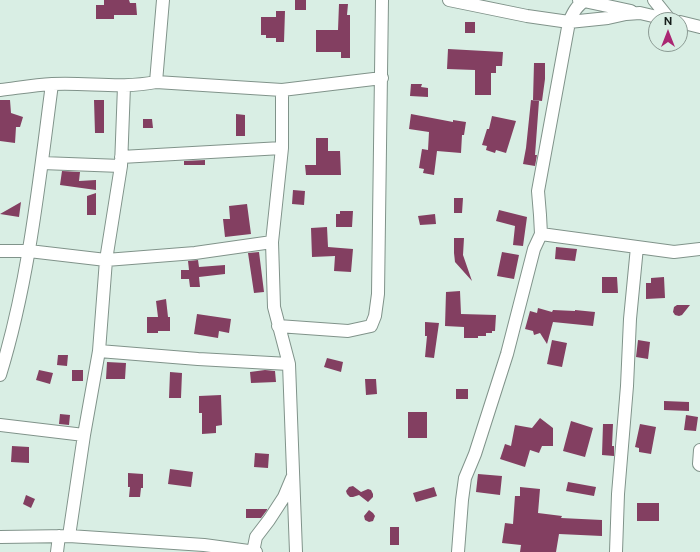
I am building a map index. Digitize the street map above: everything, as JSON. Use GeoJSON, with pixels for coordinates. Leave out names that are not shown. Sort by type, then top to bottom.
{"type":"FeatureCollection","features":[{"type":"Feature","properties":{"kind":"street"},"geometry":{"type":"LineString","coordinates":[[156,82],[164,0]]}},
{"type":"Feature","properties":{"kind":"street"},"geometry":{"type":"LineString","coordinates":[[278,326],[348,331],[371,326],[375,316],[378,294],[382,0]]}},
{"type":"Feature","properties":{"kind":"street"},"geometry":{"type":"LineString","coordinates":[[452,0],[527,16],[569,22],[640,13]]}},
{"type":"Feature","properties":{"kind":"street"},"geometry":{"type":"LineString","coordinates":[[458,552],[465,478],[475,454],[507,354],[534,249],[541,234],[538,191],[569,22],[582,0],[648,15]]}},
{"type":"Feature","properties":{"kind":"street"},"geometry":{"type":"LineString","coordinates":[[654,0],[664,12]]}},
{"type":"Feature","properties":{"kind":"street"},"geometry":{"type":"LineString","coordinates":[[688,24],[700,27]]}},
{"type":"Feature","properties":{"kind":"street"},"geometry":{"type":"LineString","coordinates":[[0,90],[52,84],[124,86],[156,82],[282,90],[382,78]]}},
{"type":"Feature","properties":{"kind":"street"},"geometry":{"type":"LineString","coordinates":[[0,375],[8,350],[29,251],[52,84]]}},
{"type":"Feature","properties":{"kind":"street"},"geometry":{"type":"LineString","coordinates":[[57,552],[64,536],[99,351],[106,260],[121,161],[124,86]]}},
{"type":"Feature","properties":{"kind":"street"},"geometry":{"type":"LineString","coordinates":[[282,90],[282,148],[272,242],[274,307],[289,364],[296,552]]}},
{"type":"Feature","properties":{"kind":"street"},"geometry":{"type":"LineString","coordinates":[[42,163],[121,161],[282,148]]}},
{"type":"Feature","properties":{"kind":"street"},"geometry":{"type":"LineString","coordinates":[[541,234],[674,252],[700,249]]}},
{"type":"Feature","properties":{"kind":"street"},"geometry":{"type":"LineString","coordinates":[[0,251],[29,251],[106,260],[195,253],[272,242]]}},
{"type":"Feature","properties":{"kind":"street"},"geometry":{"type":"LineString","coordinates":[[616,552],[618,494],[627,386],[630,319],[637,248]]}},
{"type":"Feature","properties":{"kind":"street"},"geometry":{"type":"LineString","coordinates":[[99,351],[198,359],[289,364]]}},
{"type":"Feature","properties":{"kind":"street"},"geometry":{"type":"LineString","coordinates":[[0,424],[84,435]]}},
{"type":"Feature","properties":{"kind":"street"},"geometry":{"type":"LineString","coordinates":[[700,450],[700,465]]}},
{"type":"Feature","properties":{"kind":"street"},"geometry":{"type":"LineString","coordinates":[[253,552],[256,537],[284,497],[294,474]]}},
{"type":"Feature","properties":{"kind":"street"},"geometry":{"type":"LineString","coordinates":[[0,537],[64,536],[204,545],[256,552]]}},
{"type":"Feature","properties":{"kind":"building"},"geometry":{"type":"Polygon","coordinates":[[[104,0],[129,0],[130,3],[136,3],[137,15],[114,15],[114,19],[96,19],[96,5],[104,5],[104,0]]]}},
{"type":"Feature","properties":{"kind":"building"},"geometry":{"type":"Polygon","coordinates":[[[295,0],[306,0],[306,10],[295,10],[295,0]]]}},
{"type":"Feature","properties":{"kind":"building"},"geometry":{"type":"Polygon","coordinates":[[[339,4],[348,4],[347,15],[350,15],[350,58],[341,58],[341,52],[316,52],[316,30],[338,30],[339,4]]]}},
{"type":"Feature","properties":{"kind":"building"},"geometry":{"type":"Polygon","coordinates":[[[276,11],[285,11],[284,42],[276,42],[276,38],[266,38],[266,35],[261,35],[261,17],[276,17],[276,11]]]}},
{"type":"Feature","properties":{"kind":"building"},"geometry":{"type":"Polygon","coordinates":[[[465,22],[475,22],[475,33],[465,33],[465,22]]]}},
{"type":"Feature","properties":{"kind":"building"},"geometry":{"type":"Polygon","coordinates":[[[448,49],[503,52],[502,66],[496,66],[496,73],[491,73],[491,95],[475,95],[475,70],[447,69],[448,49]]]}},
{"type":"Feature","properties":{"kind":"building"},"geometry":{"type":"Polygon","coordinates":[[[534,63],[545,63],[545,79],[542,101],[533,100],[534,63]]]}},
{"type":"Feature","properties":{"kind":"building"},"geometry":{"type":"Polygon","coordinates":[[[411,84],[422,84],[421,87],[428,88],[428,97],[410,96],[411,84]]]}},
{"type":"Feature","properties":{"kind":"building"},"geometry":{"type":"Polygon","coordinates":[[[0,100],[10,100],[11,113],[23,117],[20,127],[16,127],[15,143],[0,141],[0,100]]]}},
{"type":"Feature","properties":{"kind":"building"},"geometry":{"type":"Polygon","coordinates":[[[94,100],[104,100],[104,133],[95,133],[94,100]]]}},
{"type":"Feature","properties":{"kind":"building"},"geometry":{"type":"Polygon","coordinates":[[[531,100],[539,101],[535,155],[537,155],[535,166],[523,164],[531,100]]]}},
{"type":"Feature","properties":{"kind":"building"},"geometry":{"type":"Polygon","coordinates":[[[236,114],[245,115],[245,136],[236,136],[236,114]]]}},
{"type":"Feature","properties":{"kind":"building"},"geometry":{"type":"Polygon","coordinates":[[[411,114],[453,122],[453,120],[466,122],[464,135],[462,135],[461,153],[437,151],[434,175],[423,173],[424,169],[419,168],[422,149],[428,150],[429,132],[409,129],[411,114]]]}},
{"type":"Feature","properties":{"kind":"building"},"geometry":{"type":"Polygon","coordinates":[[[492,116],[516,121],[506,153],[496,150],[495,153],[486,150],[487,146],[482,145],[487,129],[489,129],[492,116]]]}},
{"type":"Feature","properties":{"kind":"building"},"geometry":{"type":"Polygon","coordinates":[[[143,119],[152,119],[153,128],[143,128],[143,119]]]}},
{"type":"Feature","properties":{"kind":"building"},"geometry":{"type":"Polygon","coordinates":[[[316,138],[328,138],[328,151],[340,151],[341,175],[306,175],[305,165],[316,165],[316,138]]]}},
{"type":"Feature","properties":{"kind":"building"},"geometry":{"type":"Polygon","coordinates":[[[205,160],[205,165],[184,165],[184,161],[205,160]]]}},
{"type":"Feature","properties":{"kind":"building"},"geometry":{"type":"Polygon","coordinates":[[[62,171],[80,172],[79,181],[96,180],[96,190],[60,185],[62,171]]]}},
{"type":"Feature","properties":{"kind":"building"},"geometry":{"type":"Polygon","coordinates":[[[293,190],[305,191],[304,205],[292,204],[293,190]]]}},
{"type":"Feature","properties":{"kind":"building"},"geometry":{"type":"Polygon","coordinates":[[[96,193],[96,215],[87,215],[87,196],[96,193]]]}},
{"type":"Feature","properties":{"kind":"building"},"geometry":{"type":"Polygon","coordinates":[[[454,198],[463,198],[462,213],[454,213],[454,198]]]}},
{"type":"Feature","properties":{"kind":"building"},"geometry":{"type":"Polygon","coordinates":[[[21,202],[19,217],[0,214],[21,202]]]}},
{"type":"Feature","properties":{"kind":"building"},"geometry":{"type":"Polygon","coordinates":[[[247,204],[251,234],[225,237],[223,219],[230,219],[229,206],[247,204]]]}},
{"type":"Feature","properties":{"kind":"building"},"geometry":{"type":"Polygon","coordinates":[[[499,210],[527,217],[523,246],[513,245],[515,226],[496,221],[499,210]]]}},
{"type":"Feature","properties":{"kind":"building"},"geometry":{"type":"Polygon","coordinates":[[[340,211],[353,211],[352,227],[336,227],[336,214],[340,214],[340,211]]]}},
{"type":"Feature","properties":{"kind":"building"},"geometry":{"type":"Polygon","coordinates":[[[435,214],[436,224],[420,225],[418,216],[435,214]]]}},
{"type":"Feature","properties":{"kind":"building"},"geometry":{"type":"Polygon","coordinates":[[[327,227],[328,247],[353,249],[351,272],[334,271],[335,256],[312,257],[311,228],[327,227]]]}},
{"type":"Feature","properties":{"kind":"building"},"geometry":{"type":"Polygon","coordinates":[[[454,238],[464,238],[463,255],[472,281],[455,262],[454,238]]]}},
{"type":"Feature","properties":{"kind":"building"},"geometry":{"type":"Polygon","coordinates":[[[556,247],[577,249],[575,261],[555,259],[556,247]]]}},
{"type":"Feature","properties":{"kind":"building"},"geometry":{"type":"Polygon","coordinates":[[[259,252],[264,292],[254,293],[248,253],[259,252]]]}},
{"type":"Feature","properties":{"kind":"building"},"geometry":{"type":"Polygon","coordinates":[[[502,252],[519,255],[514,279],[497,276],[502,252]]]}},
{"type":"Feature","properties":{"kind":"building"},"geometry":{"type":"Polygon","coordinates":[[[198,260],[199,267],[225,265],[225,274],[199,277],[200,287],[190,287],[189,279],[181,279],[181,270],[189,270],[188,261],[198,260]]]}},
{"type":"Feature","properties":{"kind":"building"},"geometry":{"type":"Polygon","coordinates":[[[602,277],[617,277],[618,293],[602,293],[602,277]]]}},
{"type":"Feature","properties":{"kind":"building"},"geometry":{"type":"Polygon","coordinates":[[[664,277],[665,298],[646,299],[646,283],[651,283],[651,278],[664,277]]]}},
{"type":"Feature","properties":{"kind":"building"},"geometry":{"type":"Polygon","coordinates":[[[460,291],[461,314],[496,315],[495,331],[492,331],[492,333],[486,333],[486,336],[478,336],[478,338],[464,338],[464,327],[445,326],[446,292],[460,291]]]}},
{"type":"Feature","properties":{"kind":"building"},"geometry":{"type":"Polygon","coordinates":[[[166,299],[168,317],[170,317],[170,331],[147,333],[147,317],[158,317],[156,301],[166,299]]]}},
{"type":"Feature","properties":{"kind":"building"},"geometry":{"type":"Polygon","coordinates":[[[677,305],[690,305],[682,315],[679,316],[675,315],[673,312],[674,307],[677,305]]]}},
{"type":"Feature","properties":{"kind":"building"},"geometry":{"type":"Polygon","coordinates":[[[538,308],[552,312],[553,310],[575,310],[595,312],[593,326],[553,322],[547,344],[540,333],[534,335],[533,331],[525,329],[530,311],[537,313],[538,308]]]}},
{"type":"Feature","properties":{"kind":"building"},"geometry":{"type":"Polygon","coordinates":[[[197,314],[231,319],[229,333],[219,331],[218,338],[194,334],[197,314]]]}},
{"type":"Feature","properties":{"kind":"building"},"geometry":{"type":"Polygon","coordinates":[[[425,322],[439,323],[434,358],[425,357],[427,336],[425,336],[425,322]]]}},
{"type":"Feature","properties":{"kind":"building"},"geometry":{"type":"Polygon","coordinates":[[[552,340],[567,343],[562,367],[547,364],[552,340]]]}},
{"type":"Feature","properties":{"kind":"building"},"geometry":{"type":"Polygon","coordinates":[[[638,340],[650,342],[648,359],[636,357],[638,340]]]}},
{"type":"Feature","properties":{"kind":"building"},"geometry":{"type":"Polygon","coordinates":[[[58,355],[68,355],[67,366],[57,365],[58,355]]]}},
{"type":"Feature","properties":{"kind":"building"},"geometry":{"type":"Polygon","coordinates":[[[327,358],[343,362],[341,372],[324,367],[327,358]]]}},
{"type":"Feature","properties":{"kind":"building"},"geometry":{"type":"Polygon","coordinates":[[[107,362],[126,363],[125,379],[106,379],[107,362]]]}},
{"type":"Feature","properties":{"kind":"building"},"geometry":{"type":"Polygon","coordinates":[[[39,370],[53,373],[50,384],[36,380],[39,370]]]}},
{"type":"Feature","properties":{"kind":"building"},"geometry":{"type":"Polygon","coordinates":[[[72,370],[83,370],[83,381],[72,381],[72,370]]]}},
{"type":"Feature","properties":{"kind":"building"},"geometry":{"type":"Polygon","coordinates":[[[265,370],[275,371],[276,382],[251,383],[250,372],[265,370]]]}},
{"type":"Feature","properties":{"kind":"building"},"geometry":{"type":"Polygon","coordinates":[[[170,372],[182,373],[181,398],[169,398],[170,372]]]}},
{"type":"Feature","properties":{"kind":"building"},"geometry":{"type":"Polygon","coordinates":[[[365,379],[376,379],[377,394],[366,395],[365,379]]]}},
{"type":"Feature","properties":{"kind":"building"},"geometry":{"type":"Polygon","coordinates":[[[456,389],[468,389],[468,399],[456,399],[456,389]]]}},
{"type":"Feature","properties":{"kind":"building"},"geometry":{"type":"Polygon","coordinates":[[[221,395],[222,425],[216,426],[216,433],[202,434],[202,413],[199,413],[199,396],[221,395]]]}},
{"type":"Feature","properties":{"kind":"building"},"geometry":{"type":"Polygon","coordinates":[[[664,401],[689,402],[689,411],[664,410],[664,401]]]}},
{"type":"Feature","properties":{"kind":"building"},"geometry":{"type":"Polygon","coordinates":[[[408,412],[427,412],[427,438],[408,438],[408,412]]]}},
{"type":"Feature","properties":{"kind":"building"},"geometry":{"type":"Polygon","coordinates":[[[60,414],[70,415],[69,425],[59,424],[60,414]]]}},
{"type":"Feature","properties":{"kind":"building"},"geometry":{"type":"Polygon","coordinates":[[[686,415],[698,417],[696,431],[684,430],[686,415]]]}},
{"type":"Feature","properties":{"kind":"building"},"geometry":{"type":"Polygon","coordinates":[[[540,418],[553,428],[553,446],[542,446],[539,453],[530,450],[525,467],[500,459],[505,444],[511,446],[515,425],[532,428],[540,418]]]}},
{"type":"Feature","properties":{"kind":"building"},"geometry":{"type":"Polygon","coordinates":[[[571,421],[593,428],[585,457],[563,451],[571,421]]]}},
{"type":"Feature","properties":{"kind":"building"},"geometry":{"type":"Polygon","coordinates":[[[603,424],[613,424],[612,446],[614,446],[614,456],[602,455],[603,424]]]}},
{"type":"Feature","properties":{"kind":"building"},"geometry":{"type":"Polygon","coordinates":[[[640,424],[656,427],[651,454],[639,452],[639,448],[635,447],[640,424]]]}},
{"type":"Feature","properties":{"kind":"building"},"geometry":{"type":"Polygon","coordinates":[[[12,446],[29,447],[29,463],[11,462],[12,446]]]}},
{"type":"Feature","properties":{"kind":"building"},"geometry":{"type":"Polygon","coordinates":[[[255,453],[269,454],[268,468],[254,467],[255,453]]]}},
{"type":"Feature","properties":{"kind":"building"},"geometry":{"type":"Polygon","coordinates":[[[170,469],[193,472],[191,487],[168,484],[170,469]]]}},
{"type":"Feature","properties":{"kind":"building"},"geometry":{"type":"Polygon","coordinates":[[[128,473],[143,474],[143,488],[141,488],[140,497],[129,497],[130,487],[128,487],[128,473]]]}},
{"type":"Feature","properties":{"kind":"building"},"geometry":{"type":"Polygon","coordinates":[[[478,474],[502,476],[500,495],[476,492],[478,474]]]}},
{"type":"Feature","properties":{"kind":"building"},"geometry":{"type":"Polygon","coordinates":[[[568,482],[596,487],[594,496],[566,491],[568,482]]]}},
{"type":"Feature","properties":{"kind":"building"},"geometry":{"type":"Polygon","coordinates":[[[353,486],[361,492],[368,489],[371,490],[373,497],[368,502],[359,495],[350,497],[346,491],[349,487],[353,486]]]}},
{"type":"Feature","properties":{"kind":"building"},"geometry":{"type":"Polygon","coordinates":[[[434,487],[437,496],[416,502],[413,493],[434,487]]]}},
{"type":"Feature","properties":{"kind":"building"},"geometry":{"type":"Polygon","coordinates":[[[520,487],[540,489],[538,513],[562,516],[561,518],[602,520],[602,536],[559,534],[556,552],[520,552],[521,545],[502,543],[505,523],[513,524],[515,496],[520,496],[520,487]]]}},
{"type":"Feature","properties":{"kind":"building"},"geometry":{"type":"Polygon","coordinates":[[[26,495],[35,499],[31,508],[23,504],[26,495]]]}},
{"type":"Feature","properties":{"kind":"building"},"geometry":{"type":"Polygon","coordinates":[[[637,503],[659,503],[659,521],[637,521],[637,503]]]}},
{"type":"Feature","properties":{"kind":"building"},"geometry":{"type":"Polygon","coordinates":[[[246,509],[267,510],[261,518],[246,518],[246,509]]]}},
{"type":"Feature","properties":{"kind":"building"},"geometry":{"type":"Polygon","coordinates":[[[369,510],[375,516],[373,521],[369,522],[365,520],[364,516],[369,510]]]}},
{"type":"Feature","properties":{"kind":"building"},"geometry":{"type":"Polygon","coordinates":[[[390,527],[399,527],[399,545],[390,545],[390,527]]]}}]}
